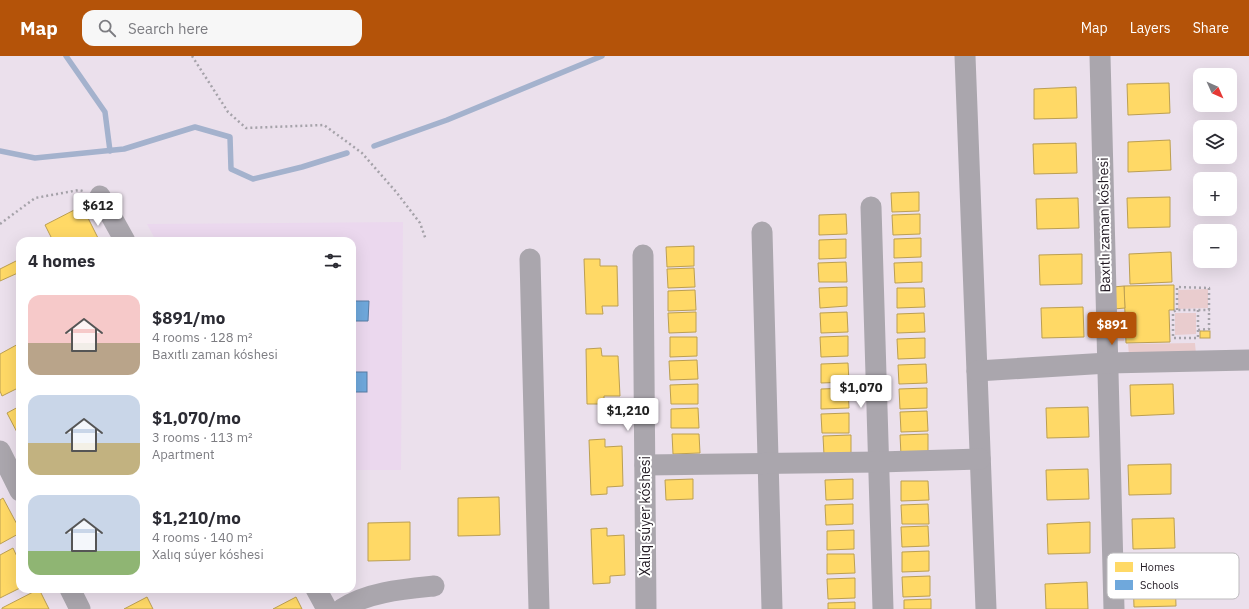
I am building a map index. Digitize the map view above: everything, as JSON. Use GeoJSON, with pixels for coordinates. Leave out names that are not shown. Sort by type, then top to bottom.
{"type":"FeatureCollection","features":[{"type":"Feature","properties":{"kind":"street"},"geometry":{"type":"LineString","coordinates":[[965,56],[986,609]]}},
{"type":"Feature","properties":{"kind":"street","name":"Baxıtlı zaman kóshesi"},"geometry":{"type":"LineString","coordinates":[[1100,56],[1113,553]]}},
{"type":"Feature","properties":{"kind":"street"},"geometry":{"type":"LineString","coordinates":[[100,196],[123,237]]}},
{"type":"Feature","properties":{"kind":"street"},"geometry":{"type":"LineString","coordinates":[[871,207],[883,609]]}},
{"type":"Feature","properties":{"kind":"street"},"geometry":{"type":"LineString","coordinates":[[762,232],[772,609]]}},
{"type":"Feature","properties":{"kind":"street","name":"Xalıq súyer kóshesi"},"geometry":{"type":"LineString","coordinates":[[643,256],[646,609]]}},
{"type":"Feature","properties":{"kind":"street"},"geometry":{"type":"LineString","coordinates":[[530,259],[539,609]]}},
{"type":"Feature","properties":{"kind":"street"},"geometry":{"type":"LineString","coordinates":[[977,371],[1108,363],[1249,360]]}},
{"type":"Feature","properties":{"kind":"street"},"geometry":{"type":"LineString","coordinates":[[0,451],[16,482]]}},
{"type":"Feature","properties":{"kind":"street"},"geometry":{"type":"LineString","coordinates":[[645,465],[768,464],[980,459]]}},
{"type":"Feature","properties":{"kind":"street"},"geometry":{"type":"LineString","coordinates":[[342,609],[352,602],[394,590],[434,586]]}},
{"type":"Feature","properties":{"kind":"street"},"geometry":{"type":"LineString","coordinates":[[72,593],[80,609]]}},
{"type":"Feature","properties":{"kind":"street"},"geometry":{"type":"LineString","coordinates":[[318,593],[327,609]]}},
{"type":"Feature","properties":{"kind":"street","name":"Baxıtlı zaman kóshesi"},"geometry":{"type":"LineString","coordinates":[[1114,599],[1114,609]]}},
{"type":"Feature","properties":{"kind":"path"},"geometry":{"type":"LineString","coordinates":[[192,56],[228,112],[246,128],[324,125],[362,153],[397,193],[420,223],[426,240]]}},
{"type":"Feature","properties":{"kind":"path"},"geometry":{"type":"LineString","coordinates":[[0,224],[35,198],[79,190],[100,196]]}},
{"type":"Feature","properties":{"kind":"path"},"geometry":{"type":"LineString","coordinates":[[1177,310],[1177,287],[1209,288],[1209,329],[1198,330]]}},
{"type":"Feature","properties":{"kind":"path"},"geometry":{"type":"LineString","coordinates":[[1198,338],[1173,338],[1173,312],[1177,310],[1210,310]]}},
{"type":"Feature","properties":{"kind":"path"},"geometry":{"type":"LineString","coordinates":[[1198,310],[1198,343]]}},
{"type":"Feature","properties":{"kind":"shaded area"},"geometry":{"type":"Polygon","coordinates":[[[403,222],[401,470],[356,470],[356,237],[154,237],[147,224],[403,222]]]}},
{"type":"Feature","properties":{"kind":"shaded area"},"geometry":{"type":"Polygon","coordinates":[[[1208,289],[1208,308],[1178,309],[1178,290],[1208,289]]]}},
{"type":"Feature","properties":{"kind":"shaded area"},"geometry":{"type":"Polygon","coordinates":[[[1175,313],[1196,313],[1196,334],[1175,335],[1175,313]]]}},
{"type":"Feature","properties":{"kind":"shaded area"},"geometry":{"type":"Polygon","coordinates":[[[1123,317],[1124,341],[1115,341],[1115,318],[1123,317]]]}},
{"type":"Feature","properties":{"kind":"shaded area"},"geometry":{"type":"Polygon","coordinates":[[[1195,343],[1196,354],[1129,355],[1128,344],[1195,343]]]}},
{"type":"Feature","properties":{"kind":"building: Homes"},"geometry":{"type":"Polygon","coordinates":[[[1169,83],[1170,113],[1128,115],[1127,84],[1169,83]]]}},
{"type":"Feature","properties":{"kind":"building: Homes"},"geometry":{"type":"Polygon","coordinates":[[[1076,87],[1077,118],[1034,119],[1034,89],[1076,87]]]}},
{"type":"Feature","properties":{"kind":"building: Homes"},"geometry":{"type":"Polygon","coordinates":[[[1170,140],[1171,170],[1128,172],[1128,142],[1170,140]]]}},
{"type":"Feature","properties":{"kind":"building: Homes"},"geometry":{"type":"Polygon","coordinates":[[[1076,143],[1077,173],[1034,174],[1033,144],[1076,143]]]}},
{"type":"Feature","properties":{"kind":"building: Homes"},"geometry":{"type":"Polygon","coordinates":[[[919,192],[919,211],[892,212],[891,193],[919,192]]]}},
{"type":"Feature","properties":{"kind":"building: Homes"},"geometry":{"type":"Polygon","coordinates":[[[1170,197],[1170,227],[1128,228],[1127,198],[1170,197]]]}},
{"type":"Feature","properties":{"kind":"building: Homes"},"geometry":{"type":"Polygon","coordinates":[[[1078,198],[1079,228],[1037,229],[1036,199],[1078,198]]]}},
{"type":"Feature","properties":{"kind":"building: Homes"},"geometry":{"type":"Polygon","coordinates":[[[82,206],[98,237],[51,237],[45,225],[82,206]]]}},
{"type":"Feature","properties":{"kind":"building: Homes"},"geometry":{"type":"Polygon","coordinates":[[[846,214],[847,234],[819,235],[819,215],[846,214]]]}},
{"type":"Feature","properties":{"kind":"building: Homes"},"geometry":{"type":"Polygon","coordinates":[[[920,214],[920,234],[893,235],[892,215],[920,214]]]}},
{"type":"Feature","properties":{"kind":"building: Homes"},"geometry":{"type":"Polygon","coordinates":[[[921,238],[921,257],[894,258],[894,239],[921,238]]]}},
{"type":"Feature","properties":{"kind":"building: Homes"},"geometry":{"type":"Polygon","coordinates":[[[846,239],[846,258],[819,259],[819,240],[846,239]]]}},
{"type":"Feature","properties":{"kind":"building: Homes"},"geometry":{"type":"Polygon","coordinates":[[[694,246],[694,266],[667,267],[666,247],[694,246]]]}},
{"type":"Feature","properties":{"kind":"building: Homes"},"geometry":{"type":"Polygon","coordinates":[[[1171,252],[1172,282],[1130,284],[1129,254],[1171,252]]]}},
{"type":"Feature","properties":{"kind":"building: Homes"},"geometry":{"type":"Polygon","coordinates":[[[1082,254],[1082,284],[1040,285],[1039,255],[1082,254]]]}},
{"type":"Feature","properties":{"kind":"building: Homes"},"geometry":{"type":"Polygon","coordinates":[[[584,259],[600,259],[600,266],[617,266],[618,306],[602,306],[603,314],[586,314],[584,259]]]}},
{"type":"Feature","properties":{"kind":"building: Homes"},"geometry":{"type":"Polygon","coordinates":[[[16,261],[16,274],[0,281],[0,269],[16,261]]]}},
{"type":"Feature","properties":{"kind":"building: Homes"},"geometry":{"type":"Polygon","coordinates":[[[846,262],[847,282],[819,282],[818,263],[846,262]]]}},
{"type":"Feature","properties":{"kind":"building: Homes"},"geometry":{"type":"Polygon","coordinates":[[[922,262],[922,282],[895,283],[894,263],[922,262]]]}},
{"type":"Feature","properties":{"kind":"building: Homes"},"geometry":{"type":"Polygon","coordinates":[[[694,268],[695,287],[668,288],[667,269],[694,268]]]}},
{"type":"Feature","properties":{"kind":"building: Homes"},"geometry":{"type":"Polygon","coordinates":[[[1174,285],[1174,310],[1169,310],[1170,342],[1126,343],[1124,286],[1174,285]]]}},
{"type":"Feature","properties":{"kind":"building: Homes"},"geometry":{"type":"Polygon","coordinates":[[[1124,286],[1125,308],[1114,309],[1113,287],[1124,286]]]}},
{"type":"Feature","properties":{"kind":"building: Homes"},"geometry":{"type":"Polygon","coordinates":[[[847,287],[847,306],[820,308],[819,288],[847,287]]]}},
{"type":"Feature","properties":{"kind":"building: Homes"},"geometry":{"type":"Polygon","coordinates":[[[897,288],[924,288],[925,307],[897,308],[897,288]]]}},
{"type":"Feature","properties":{"kind":"building: Homes"},"geometry":{"type":"Polygon","coordinates":[[[695,290],[696,310],[668,311],[668,291],[695,290]]]}},
{"type":"Feature","properties":{"kind":"building: Homes"},"geometry":{"type":"Polygon","coordinates":[[[1083,307],[1084,337],[1042,338],[1041,308],[1083,307]]]}},
{"type":"Feature","properties":{"kind":"building: Homes"},"geometry":{"type":"Polygon","coordinates":[[[696,312],[696,332],[669,333],[668,313],[696,312]]]}},
{"type":"Feature","properties":{"kind":"building: Homes"},"geometry":{"type":"Polygon","coordinates":[[[847,312],[848,332],[821,333],[820,313],[847,312]]]}},
{"type":"Feature","properties":{"kind":"building: Homes"},"geometry":{"type":"Polygon","coordinates":[[[924,313],[925,332],[897,333],[897,314],[924,313]]]}},
{"type":"Feature","properties":{"kind":"building: Homes"},"geometry":{"type":"Polygon","coordinates":[[[1200,331],[1210,331],[1210,338],[1200,338],[1200,331]]]}},
{"type":"Feature","properties":{"kind":"building: Homes"},"geometry":{"type":"Polygon","coordinates":[[[848,336],[848,356],[821,357],[820,337],[848,336]]]}},
{"type":"Feature","properties":{"kind":"building: Homes"},"geometry":{"type":"Polygon","coordinates":[[[670,337],[697,337],[697,356],[670,357],[670,337]]]}},
{"type":"Feature","properties":{"kind":"building: Homes"},"geometry":{"type":"Polygon","coordinates":[[[925,338],[925,358],[898,359],[897,339],[925,338]]]}},
{"type":"Feature","properties":{"kind":"building: Homes"},"geometry":{"type":"Polygon","coordinates":[[[16,345],[16,389],[2,396],[0,391],[0,354],[16,345]]]}},
{"type":"Feature","properties":{"kind":"building: Homes"},"geometry":{"type":"Polygon","coordinates":[[[601,348],[602,356],[618,356],[620,396],[604,396],[604,404],[587,404],[586,349],[601,348]]]}},
{"type":"Feature","properties":{"kind":"building: Homes"},"geometry":{"type":"Polygon","coordinates":[[[697,360],[698,379],[670,380],[669,361],[697,360]]]}},
{"type":"Feature","properties":{"kind":"building: Homes"},"geometry":{"type":"Polygon","coordinates":[[[848,363],[849,382],[821,383],[821,364],[848,363]]]}},
{"type":"Feature","properties":{"kind":"building: Homes"},"geometry":{"type":"Polygon","coordinates":[[[926,364],[927,383],[899,384],[898,365],[926,364]]]}},
{"type":"Feature","properties":{"kind":"building: Homes"},"geometry":{"type":"Polygon","coordinates":[[[698,384],[698,404],[671,404],[670,385],[698,384]]]}},
{"type":"Feature","properties":{"kind":"building: Homes"},"geometry":{"type":"Polygon","coordinates":[[[1173,384],[1174,414],[1131,416],[1130,385],[1173,384]]]}},
{"type":"Feature","properties":{"kind":"building: Homes"},"geometry":{"type":"Polygon","coordinates":[[[848,388],[849,408],[821,409],[821,389],[848,388]]]}},
{"type":"Feature","properties":{"kind":"building: Homes"},"geometry":{"type":"Polygon","coordinates":[[[927,388],[927,408],[900,409],[899,389],[927,388]]]}},
{"type":"Feature","properties":{"kind":"building: Homes"},"geometry":{"type":"Polygon","coordinates":[[[1088,407],[1089,437],[1047,438],[1046,408],[1088,407]]]}},
{"type":"Feature","properties":{"kind":"building: Homes"},"geometry":{"type":"Polygon","coordinates":[[[16,408],[16,430],[7,413],[16,408]]]}},
{"type":"Feature","properties":{"kind":"building: Homes"},"geometry":{"type":"Polygon","coordinates":[[[698,408],[699,428],[671,428],[671,409],[698,408]]]}},
{"type":"Feature","properties":{"kind":"building: Homes"},"geometry":{"type":"Polygon","coordinates":[[[927,411],[928,431],[901,432],[900,412],[927,411]]]}},
{"type":"Feature","properties":{"kind":"building: Homes"},"geometry":{"type":"Polygon","coordinates":[[[849,413],[849,433],[822,433],[821,414],[849,413]]]}},
{"type":"Feature","properties":{"kind":"building: Homes"},"geometry":{"type":"Polygon","coordinates":[[[672,434],[699,434],[700,453],[673,454],[672,434]]]}},
{"type":"Feature","properties":{"kind":"building: Homes"},"geometry":{"type":"Polygon","coordinates":[[[928,434],[928,454],[901,455],[900,435],[928,434]]]}},
{"type":"Feature","properties":{"kind":"building: Homes"},"geometry":{"type":"Polygon","coordinates":[[[851,435],[851,455],[824,455],[823,436],[851,435]]]}},
{"type":"Feature","properties":{"kind":"building: Homes"},"geometry":{"type":"Polygon","coordinates":[[[605,439],[605,447],[622,446],[623,486],[607,487],[607,494],[591,495],[589,440],[605,439]]]}},
{"type":"Feature","properties":{"kind":"building: Homes"},"geometry":{"type":"Polygon","coordinates":[[[1171,464],[1171,494],[1129,495],[1128,465],[1171,464]]]}},
{"type":"Feature","properties":{"kind":"building: Homes"},"geometry":{"type":"Polygon","coordinates":[[[1088,469],[1089,499],[1047,500],[1046,470],[1088,469]]]}},
{"type":"Feature","properties":{"kind":"building: Homes"},"geometry":{"type":"Polygon","coordinates":[[[693,479],[693,499],[666,500],[665,480],[693,479]]]}},
{"type":"Feature","properties":{"kind":"building: Homes"},"geometry":{"type":"Polygon","coordinates":[[[853,479],[853,499],[826,500],[825,480],[853,479]]]}},
{"type":"Feature","properties":{"kind":"building: Homes"},"geometry":{"type":"Polygon","coordinates":[[[901,481],[928,481],[929,500],[901,501],[901,481]]]}},
{"type":"Feature","properties":{"kind":"building: Homes"},"geometry":{"type":"Polygon","coordinates":[[[499,497],[500,535],[458,536],[458,498],[499,497]]]}},
{"type":"Feature","properties":{"kind":"building: Homes"},"geometry":{"type":"Polygon","coordinates":[[[3,498],[16,522],[16,535],[0,544],[0,500],[3,498]]]}},
{"type":"Feature","properties":{"kind":"building: Homes"},"geometry":{"type":"Polygon","coordinates":[[[853,504],[853,524],[826,525],[825,505],[853,504]]]}},
{"type":"Feature","properties":{"kind":"building: Homes"},"geometry":{"type":"Polygon","coordinates":[[[928,504],[929,524],[902,524],[901,505],[928,504]]]}},
{"type":"Feature","properties":{"kind":"building: Homes"},"geometry":{"type":"Polygon","coordinates":[[[1174,518],[1175,548],[1133,549],[1132,519],[1174,518]]]}},
{"type":"Feature","properties":{"kind":"building: Homes"},"geometry":{"type":"Polygon","coordinates":[[[410,522],[410,560],[368,561],[368,523],[410,522]]]}},
{"type":"Feature","properties":{"kind":"building: Homes"},"geometry":{"type":"Polygon","coordinates":[[[1090,522],[1090,553],[1048,554],[1047,524],[1090,522]]]}},
{"type":"Feature","properties":{"kind":"building: Homes"},"geometry":{"type":"Polygon","coordinates":[[[928,526],[929,546],[902,547],[901,527],[928,526]]]}},
{"type":"Feature","properties":{"kind":"building: Homes"},"geometry":{"type":"Polygon","coordinates":[[[607,528],[607,536],[624,535],[625,575],[610,576],[610,583],[593,584],[591,529],[607,528]]]}},
{"type":"Feature","properties":{"kind":"building: Homes"},"geometry":{"type":"Polygon","coordinates":[[[854,530],[854,549],[827,550],[827,531],[854,530]]]}},
{"type":"Feature","properties":{"kind":"building: Homes"},"geometry":{"type":"Polygon","coordinates":[[[13,548],[16,554],[16,590],[0,598],[0,555],[13,548]]]}},
{"type":"Feature","properties":{"kind":"building: Homes"},"geometry":{"type":"Polygon","coordinates":[[[929,551],[929,571],[902,572],[902,552],[929,551]]]}},
{"type":"Feature","properties":{"kind":"building: Homes"},"geometry":{"type":"Polygon","coordinates":[[[827,554],[854,554],[855,573],[827,574],[827,554]]]}},
{"type":"Feature","properties":{"kind":"building: Homes"},"geometry":{"type":"Polygon","coordinates":[[[930,576],[930,596],[903,597],[902,577],[930,576]]]}},
{"type":"Feature","properties":{"kind":"building: Homes"},"geometry":{"type":"Polygon","coordinates":[[[855,578],[855,598],[828,599],[827,579],[855,578]]]}},
{"type":"Feature","properties":{"kind":"building: Homes"},"geometry":{"type":"Polygon","coordinates":[[[1087,582],[1088,609],[1046,609],[1045,584],[1087,582]]]}},
{"type":"Feature","properties":{"kind":"building: Homes"},"geometry":{"type":"Polygon","coordinates":[[[31,593],[41,593],[49,609],[2,609],[31,593]]]}},
{"type":"Feature","properties":{"kind":"building: Homes"},"geometry":{"type":"Polygon","coordinates":[[[147,597],[153,609],[124,609],[147,597]]]}},
{"type":"Feature","properties":{"kind":"building: Homes"},"geometry":{"type":"Polygon","coordinates":[[[296,597],[302,609],[273,609],[296,597]]]}},
{"type":"Feature","properties":{"kind":"building: Homes"},"geometry":{"type":"Polygon","coordinates":[[[931,599],[931,609],[904,609],[904,600],[931,599]]]}},
{"type":"Feature","properties":{"kind":"building: Homes"},"geometry":{"type":"Polygon","coordinates":[[[1134,599],[1176,599],[1176,606],[1134,607],[1134,599]]]}},
{"type":"Feature","properties":{"kind":"building: Homes"},"geometry":{"type":"Polygon","coordinates":[[[855,602],[855,609],[828,609],[828,603],[855,602]]]}},
{"type":"Feature","properties":{"kind":"building: Schools"},"geometry":{"type":"Polygon","coordinates":[[[356,301],[369,301],[368,321],[356,321],[356,301]]]}},
{"type":"Feature","properties":{"kind":"building: Schools"},"geometry":{"type":"Polygon","coordinates":[[[356,372],[367,372],[367,392],[356,392],[356,372]]]}},
{"type":"Feature","properties":{"kind":"waterway"},"geometry":{"type":"LineString","coordinates":[[66,56],[105,112],[110,151]]}},
{"type":"Feature","properties":{"kind":"waterway"},"geometry":{"type":"LineString","coordinates":[[374,146],[447,120],[602,56]]}},
{"type":"Feature","properties":{"kind":"waterway"},"geometry":{"type":"LineString","coordinates":[[0,151],[35,158],[124,149],[195,127],[230,137],[231,169],[253,179],[302,167],[347,153]]}}]}
